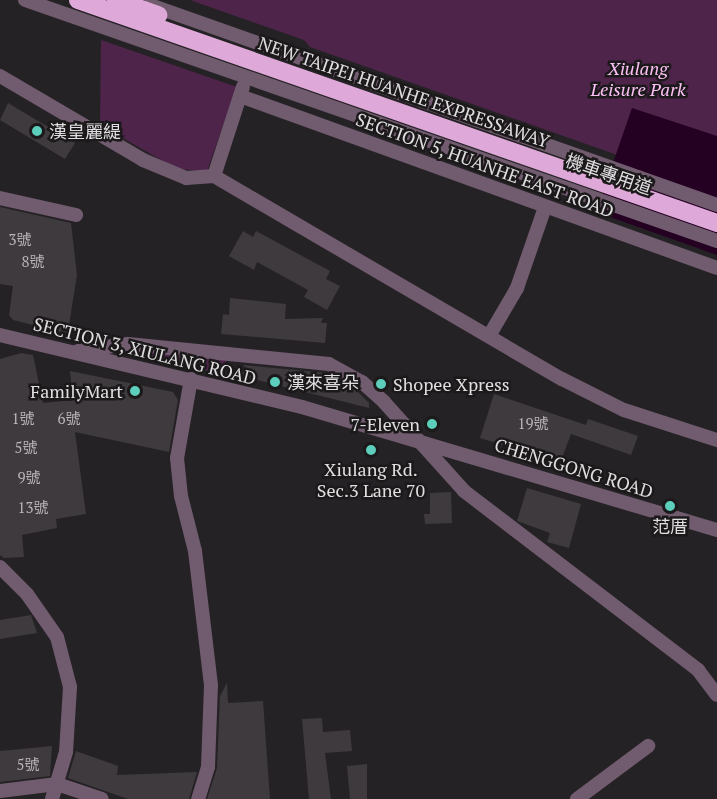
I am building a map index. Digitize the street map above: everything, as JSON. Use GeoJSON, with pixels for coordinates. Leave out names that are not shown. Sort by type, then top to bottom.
{"type":"FeatureCollection","features":[{"type":"Feature","properties":{"kind":"highway","name":"NEW TAIPEI HUANHE EXPRESSAWAY"},"geometry":{"type":"LineString","coordinates":[[78,0],[253,53],[717,211]]}},
{"type":"Feature","properties":{"kind":"highway","name":"NEW TAIPEI HUANHE EXPRESSAWAY"},"geometry":{"type":"LineString","coordinates":[[117,0],[253,53],[717,223]]}},
{"type":"Feature","properties":{"kind":"street"},"geometry":{"type":"LineString","coordinates":[[25,0],[253,53],[717,196]]}},
{"type":"Feature","properties":{"kind":"street","name":"機車專用道"},"geometry":{"type":"LineString","coordinates":[[46,0],[253,53],[717,205]]}},
{"type":"Feature","properties":{"kind":"street","name":"機車專用道"},"geometry":{"type":"LineString","coordinates":[[135,0],[253,53],[717,230]]}},
{"type":"Feature","properties":{"kind":"street"},"geometry":{"type":"LineString","coordinates":[[161,0],[253,53]]}},
{"type":"Feature","properties":{"kind":"street"},"geometry":{"type":"LineString","coordinates":[[214,176],[253,53]]}},
{"type":"Feature","properties":{"kind":"street","name":"SECTION 5, HUANHE EAST ROAD"},"geometry":{"type":"LineString","coordinates":[[253,53],[717,241]]}},
{"type":"Feature","properties":{"kind":"street"},"geometry":{"type":"LineString","coordinates":[[0,76],[143,160],[186,178],[214,176],[489,336],[624,410],[717,440]]}},
{"type":"Feature","properties":{"kind":"street","name":"SECTION 5, HUANHE EAST ROAD"},"geometry":{"type":"LineString","coordinates":[[240,96],[717,268]]}},
{"type":"Feature","properties":{"kind":"street"},"geometry":{"type":"LineString","coordinates":[[0,198],[76,215]]}},
{"type":"Feature","properties":{"kind":"street"},"geometry":{"type":"LineString","coordinates":[[489,336],[517,288],[544,207]]}},
{"type":"Feature","properties":{"kind":"street","name":"SECTION 3, XIULANG ROAD"},"geometry":{"type":"LineString","coordinates":[[0,335],[78,351],[191,379],[420,441]]}},
{"type":"Feature","properties":{"kind":"street"},"geometry":{"type":"LineString","coordinates":[[78,351],[128,344],[329,364],[362,382],[420,441],[464,491],[698,670],[717,695]]}},
{"type":"Feature","properties":{"kind":"street"},"geometry":{"type":"LineString","coordinates":[[191,379],[177,458],[181,496],[195,551],[211,685],[208,767],[198,799]]}},
{"type":"Feature","properties":{"kind":"street","name":"CHENGGONG ROAD"},"geometry":{"type":"LineString","coordinates":[[420,441],[717,530]]}},
{"type":"Feature","properties":{"kind":"street"},"geometry":{"type":"LineString","coordinates":[[0,567],[20,586],[57,637],[70,687],[66,752],[52,799]]}},
{"type":"Feature","properties":{"kind":"street"},"geometry":{"type":"LineString","coordinates":[[579,797],[648,746]]}},
{"type":"Feature","properties":{"kind":"street"},"geometry":{"type":"LineString","coordinates":[[0,791],[57,784],[102,799]]}},
{"type":"Feature","properties":{"kind":"green space","name":"Xiulang Leisure Park"},"geometry":{"type":"Polygon","coordinates":[[[190,0],[717,0],[717,190],[310,47],[304,40],[190,0]]]}},
{"type":"Feature","properties":{"kind":"green space"},"geometry":{"type":"Polygon","coordinates":[[[101,40],[237,87],[207,171],[177,169],[100,125],[101,40]]]}},
{"type":"Feature","properties":{"kind":"green space"},"geometry":{"type":"Polygon","coordinates":[[[144,351],[226,360],[223,374],[147,357],[144,351]]]}},
{"type":"Feature","properties":{"kind":"shaded area"},"geometry":{"type":"Polygon","coordinates":[[[632,108],[717,136],[717,255],[596,212],[632,108]]]}},
{"type":"Feature","properties":{"kind":"building","name":"漢皇麗緹"},"geometry":{"type":"Polygon","coordinates":[[[8,103],[75,143],[65,159],[0,120],[8,103]]]}},
{"type":"Feature","properties":{"kind":"building"},"geometry":{"type":"Polygon","coordinates":[[[0,207],[71,223],[77,275],[68,331],[65,333],[13,320],[9,315],[13,286],[0,284],[0,207]]]}},
{"type":"Feature","properties":{"kind":"building"},"geometry":{"type":"Polygon","coordinates":[[[243,231],[253,237],[256,231],[330,271],[326,279],[340,286],[327,310],[304,297],[308,290],[257,262],[254,270],[229,256],[243,231]]]}},
{"type":"Feature","properties":{"kind":"building"},"geometry":{"type":"Polygon","coordinates":[[[230,298],[286,304],[285,319],[323,318],[321,323],[327,323],[325,343],[221,334],[223,314],[229,315],[230,298]]]}},
{"type":"Feature","properties":{"kind":"building"},"geometry":{"type":"Polygon","coordinates":[[[21,353],[33,355],[43,403],[73,400],[70,371],[173,392],[178,400],[169,452],[75,432],[86,514],[56,519],[57,528],[22,535],[24,557],[4,558],[0,555],[0,359],[21,353]]]}},
{"type":"Feature","properties":{"kind":"building"},"geometry":{"type":"Polygon","coordinates":[[[244,365],[327,373],[354,388],[369,403],[369,408],[241,376],[244,365]]]}},
{"type":"Feature","properties":{"kind":"building"},"geometry":{"type":"Polygon","coordinates":[[[494,394],[586,425],[588,419],[638,436],[631,455],[571,434],[562,458],[521,444],[519,450],[480,438],[494,394]]]}},
{"type":"Feature","properties":{"kind":"building"},"geometry":{"type":"Polygon","coordinates":[[[527,488],[581,504],[569,548],[547,542],[550,533],[517,521],[527,488]]]}},
{"type":"Feature","properties":{"kind":"building"},"geometry":{"type":"Polygon","coordinates":[[[451,492],[452,523],[425,524],[424,514],[430,514],[430,493],[451,492]]]}},
{"type":"Feature","properties":{"kind":"building"},"geometry":{"type":"Polygon","coordinates":[[[31,615],[37,633],[0,639],[0,620],[31,615]]]}},
{"type":"Feature","properties":{"kind":"building"},"geometry":{"type":"Polygon","coordinates":[[[227,683],[228,703],[263,701],[270,799],[207,799],[217,768],[220,696],[227,683]]]}},
{"type":"Feature","properties":{"kind":"building"},"geometry":{"type":"Polygon","coordinates":[[[322,718],[323,732],[350,730],[352,751],[325,753],[331,799],[309,799],[302,719],[322,718]]]}},
{"type":"Feature","properties":{"kind":"building"},"geometry":{"type":"Polygon","coordinates":[[[52,746],[50,776],[0,782],[0,751],[52,746]]]}},
{"type":"Feature","properties":{"kind":"building"},"geometry":{"type":"Polygon","coordinates":[[[76,751],[118,766],[117,775],[197,772],[189,799],[128,799],[68,778],[76,751]]]}},
{"type":"Feature","properties":{"kind":"building"},"geometry":{"type":"Polygon","coordinates":[[[367,764],[367,799],[350,799],[347,766],[367,764]]]}},
{"type":"Feature","properties":{"kind":"place","name":"漢皇麗緹"},"geometry":{"type":"Point","coordinates":[37,131]}},
{"type":"Feature","properties":{"kind":"place","name":"漢來喜朵"},"geometry":{"type":"Point","coordinates":[275,382]}},
{"type":"Feature","properties":{"kind":"place","name":"Shopee Xpress"},"geometry":{"type":"Point","coordinates":[381,384]}},
{"type":"Feature","properties":{"kind":"place","name":"FamilyMart"},"geometry":{"type":"Point","coordinates":[135,391]}},
{"type":"Feature","properties":{"kind":"place","name":"7-Eleven"},"geometry":{"type":"Point","coordinates":[432,424]}},
{"type":"Feature","properties":{"kind":"place","name":"Xiulang Rd. Sec.3 Lane 70"},"geometry":{"type":"Point","coordinates":[371,450]}},
{"type":"Feature","properties":{"kind":"place","name":"范厝"},"geometry":{"type":"Point","coordinates":[670,506]}}]}
